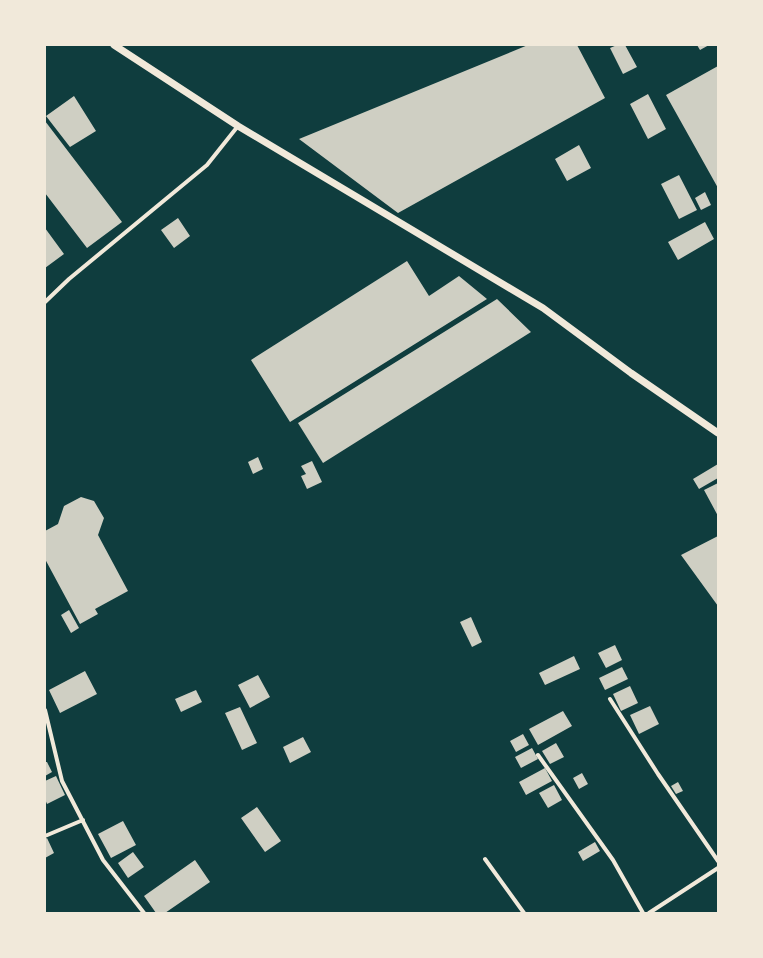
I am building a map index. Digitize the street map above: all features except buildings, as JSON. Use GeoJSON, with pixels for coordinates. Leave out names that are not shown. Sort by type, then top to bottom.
{"type":"FeatureCollection","features":[{"type":"Feature","properties":{"kind":"street"},"geometry":{"type":"LineString","coordinates":[[114,45],[238,126],[543,308],[631,373],[718,433]]}},
{"type":"Feature","properties":{"kind":"street"},"geometry":{"type":"LineString","coordinates":[[45,302],[69,279],[207,165],[238,126]]}},
{"type":"Feature","properties":{"kind":"street"},"geometry":{"type":"LineString","coordinates":[[610,699],[658,774],[718,861]]}},
{"type":"Feature","properties":{"kind":"street"},"geometry":{"type":"LineString","coordinates":[[45,710],[62,781],[104,860],[144,913]]}},
{"type":"Feature","properties":{"kind":"street"},"geometry":{"type":"LineString","coordinates":[[538,755],[613,860],[643,913]]}},
{"type":"Feature","properties":{"kind":"street"},"geometry":{"type":"LineString","coordinates":[[45,836],[83,820]]}},
{"type":"Feature","properties":{"kind":"street"},"geometry":{"type":"LineString","coordinates":[[485,859],[524,913]]}},
{"type":"Feature","properties":{"kind":"street"},"geometry":{"type":"LineString","coordinates":[[649,913],[718,868]]}}]}
